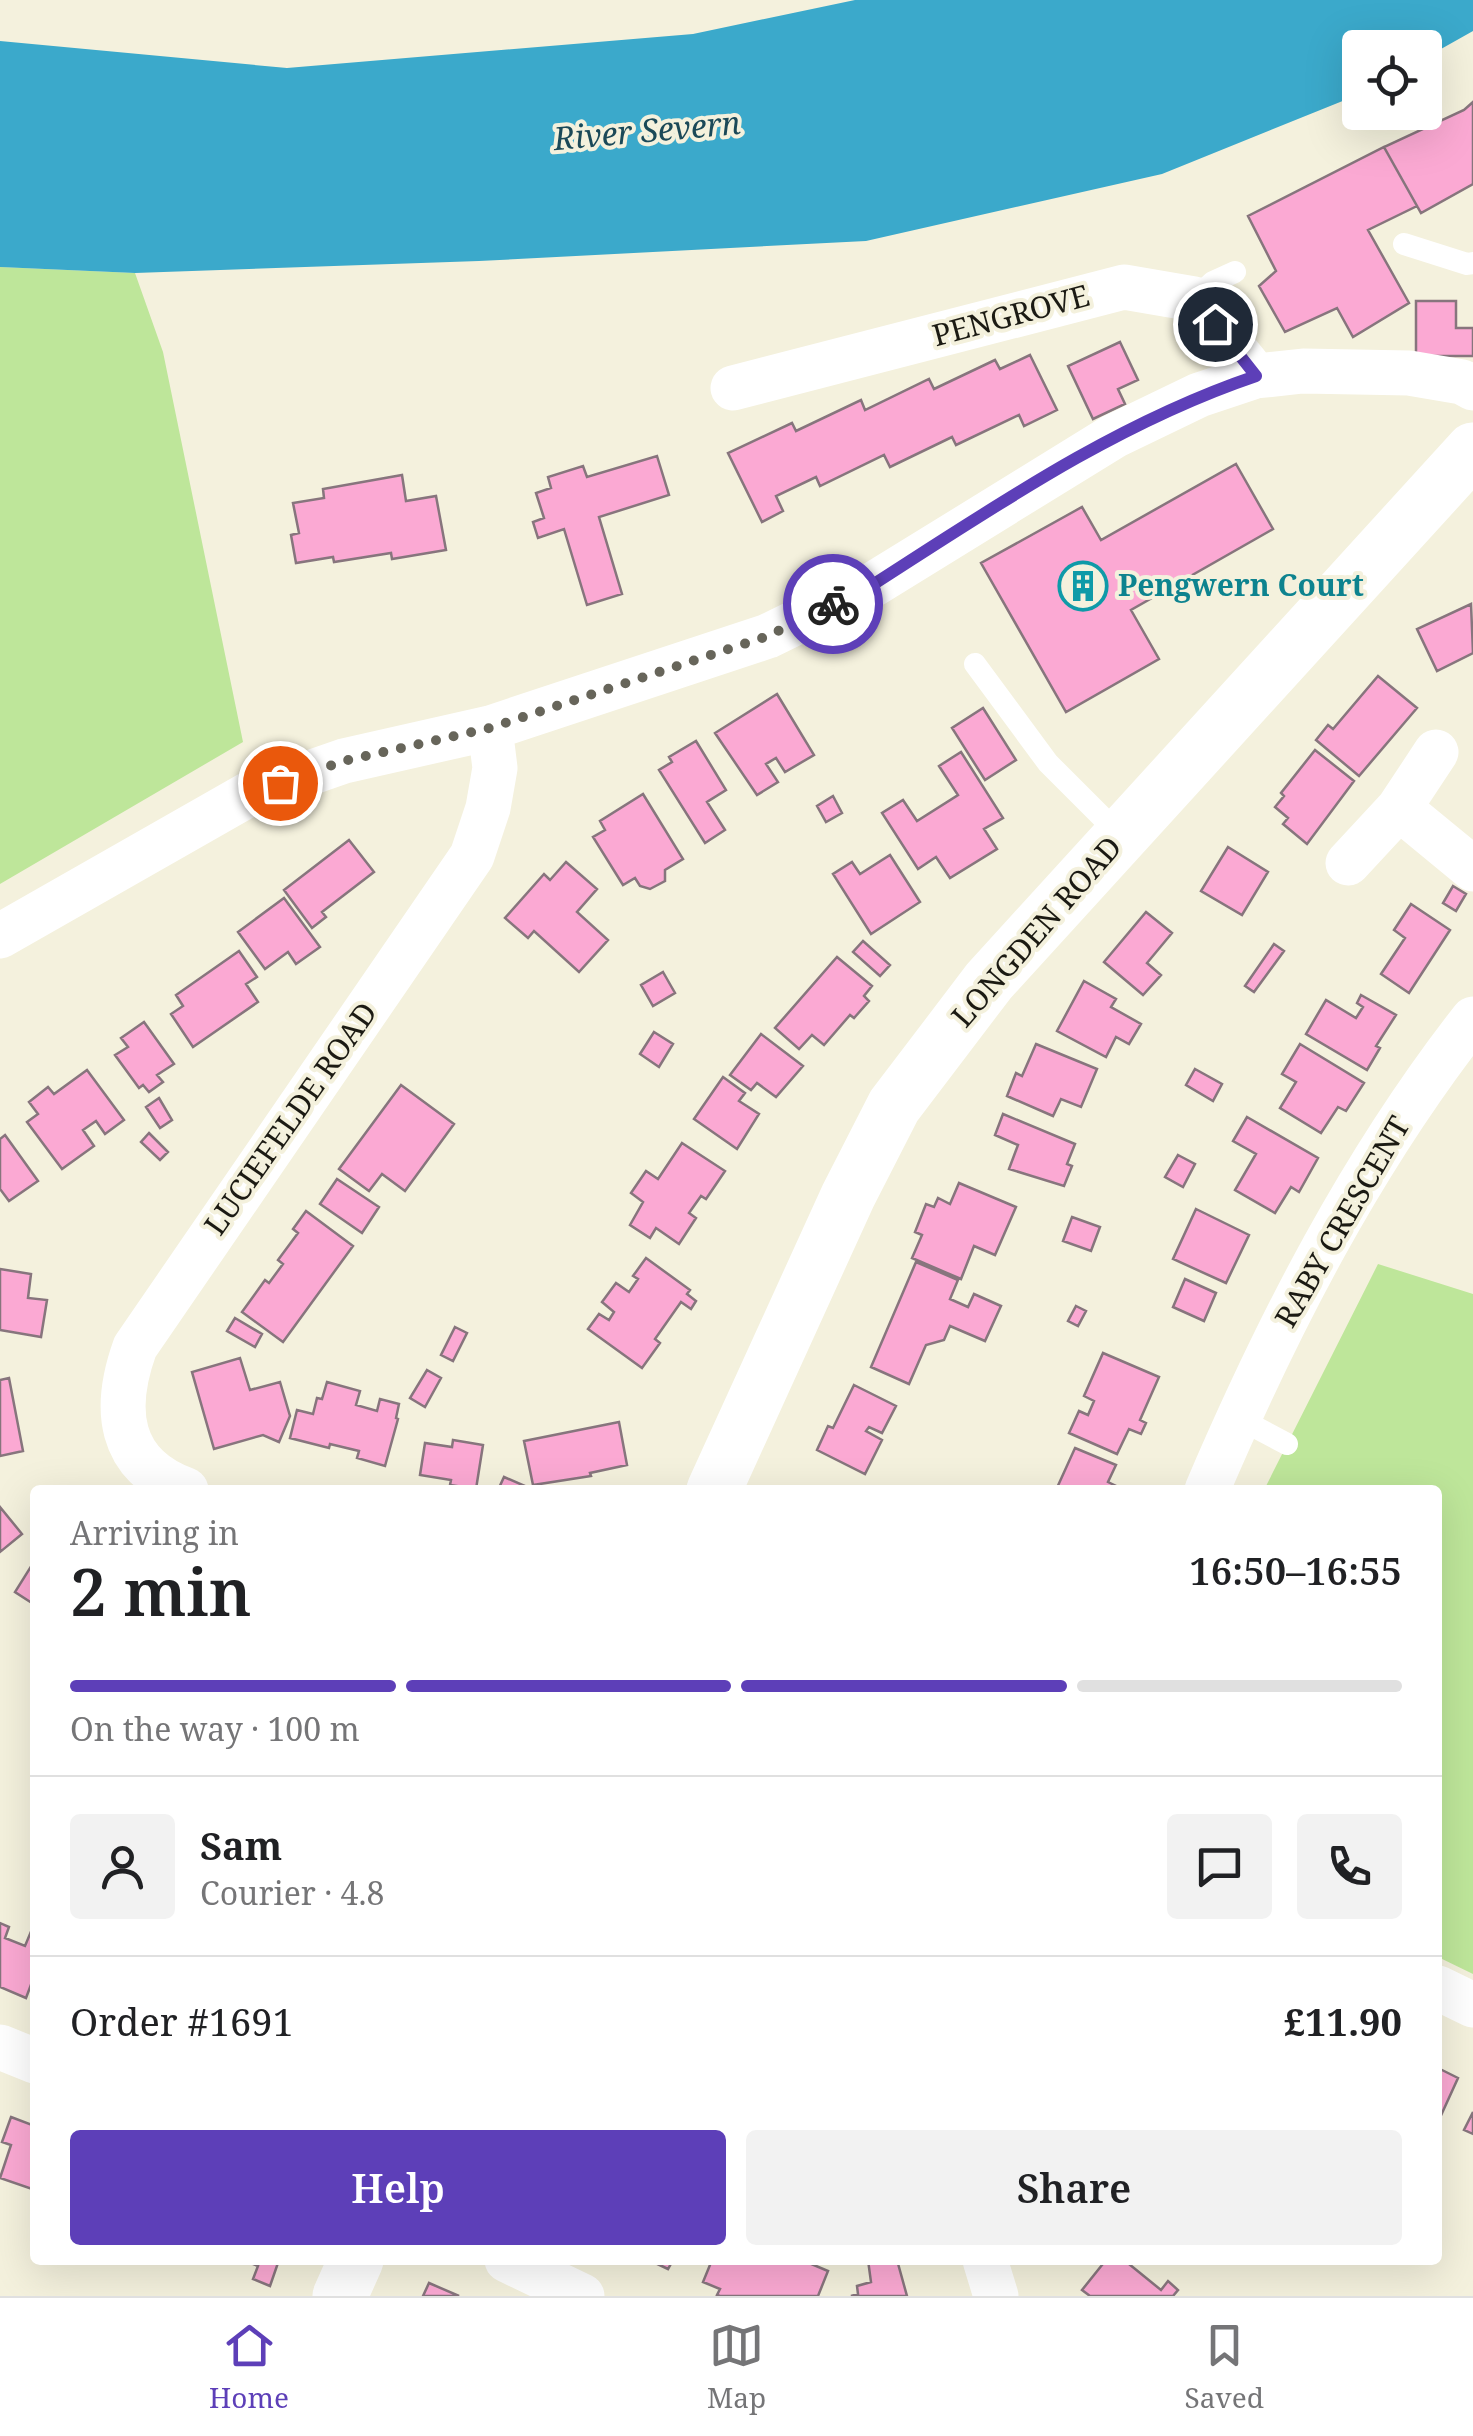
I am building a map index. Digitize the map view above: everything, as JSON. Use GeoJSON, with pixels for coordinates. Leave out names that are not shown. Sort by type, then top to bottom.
{"type":"FeatureCollection","features":[{"type":"Feature","properties":{"kind":"street","name":"PENGROVE"},"geometry":{"type":"LineString","coordinates":[[733,388],[1124,287],[1194,299]]}},
{"type":"Feature","properties":{"kind":"street"},"geometry":{"type":"LineString","coordinates":[[1194,299],[1256,376]]}},
{"type":"Feature","properties":{"kind":"street"},"geometry":{"type":"LineString","coordinates":[[0,936],[249,794],[344,761],[490,728],[768,636],[874,584],[1114,436],[1199,396],[1256,376],[1303,371],[1410,372],[1462,382],[1473,388]]}},
{"type":"Feature","properties":{"kind":"street","name":"LONGDEN ROAD"},"geometry":{"type":"LineString","coordinates":[[716,1485],[848,1196],[894,1106],[989,980],[1473,450]]}},
{"type":"Feature","properties":{"kind":"street","name":"LUCIEFELDE ROAD"},"geometry":{"type":"LineString","coordinates":[[171,1485],[147,1468],[129,1446],[122,1381],[135,1347],[472,856],[496,768],[490,728]]}},
{"type":"Feature","properties":{"kind":"street"},"geometry":{"type":"LineString","coordinates":[[1348,862],[1399,808],[1436,752]]}},
{"type":"Feature","properties":{"kind":"street"},"geometry":{"type":"LineString","coordinates":[[1399,808],[1473,869]]}},
{"type":"Feature","properties":{"kind":"street","name":"RABY CRESCENT"},"geometry":{"type":"LineString","coordinates":[[1209,1485],[1326,1238],[1426,1078],[1473,1019]]}},
{"type":"Feature","properties":{"kind":"street"},"geometry":{"type":"LineString","coordinates":[[1442,1990],[1473,2005]]}},
{"type":"Feature","properties":{"kind":"street"},"geometry":{"type":"LineString","coordinates":[[0,2047],[30,2058]]}},
{"type":"Feature","properties":{"kind":"street"},"geometry":{"type":"LineString","coordinates":[[340,2296],[354,2265]]}},
{"type":"Feature","properties":{"kind":"street"},"geometry":{"type":"LineString","coordinates":[[517,2265],[582,2296]]}},
{"type":"Feature","properties":{"kind":"street"},"geometry":{"type":"LineString","coordinates":[[986,2265],[996,2296]]}},
{"type":"Feature","properties":{"kind":"lane"},"geometry":{"type":"LineString","coordinates":[[1404,244],[1473,263]]}},
{"type":"Feature","properties":{"kind":"lane"},"geometry":{"type":"LineString","coordinates":[[1194,299],[1213,282],[1235,272]]}},
{"type":"Feature","properties":{"kind":"lane"},"geometry":{"type":"LineString","coordinates":[[975,664],[1048,763],[1120,835]]}},
{"type":"Feature","properties":{"kind":"lane"},"geometry":{"type":"LineString","coordinates":[[1238,1418],[1287,1444]]}},
{"type":"Feature","properties":{"kind":"green space"},"geometry":{"type":"Polygon","coordinates":[[[0,267],[135,273],[163,352],[243,742],[0,884],[0,267]]]}},
{"type":"Feature","properties":{"kind":"green space"},"geometry":{"type":"Polygon","coordinates":[[[1378,1264],[1473,1294],[1473,1974],[1442,1959],[1442,1485],[1267,1485],[1378,1264]]]}},
{"type":"Feature","properties":{"kind":"water","name":"River Severn"},"geometry":{"type":"Polygon","coordinates":[[[855,0],[1473,0],[1473,31],[1442,48],[1442,30],[1342,30],[1342,101],[1162,174],[866,241],[479,261],[135,273],[0,267],[0,41],[287,68],[693,34],[855,0]]]}},
{"type":"Feature","properties":{"kind":"building"},"geometry":{"type":"Polygon","coordinates":[[[1473,102],[1473,184],[1421,213],[1384,147],[1421,130],[1442,130],[1442,120],[1473,102]]]}},
{"type":"Feature","properties":{"kind":"building"},"geometry":{"type":"Polygon","coordinates":[[[1384,147],[1417,206],[1368,230],[1409,303],[1353,337],[1337,308],[1285,332],[1259,286],[1276,271],[1248,216],[1384,147]]]}},
{"type":"Feature","properties":{"kind":"building"},"geometry":{"type":"Polygon","coordinates":[[[1416,301],[1456,301],[1456,328],[1473,328],[1473,356],[1416,356],[1416,301]]]}},
{"type":"Feature","properties":{"kind":"building"},"geometry":{"type":"Polygon","coordinates":[[[1120,342],[1138,380],[1118,389],[1125,404],[1093,419],[1068,366],[1120,342]]]}},
{"type":"Feature","properties":{"kind":"building"},"geometry":{"type":"Polygon","coordinates":[[[1030,355],[1057,410],[1024,426],[1019,415],[956,445],[952,437],[890,467],[884,455],[820,486],[816,477],[776,496],[783,511],[762,522],[728,453],[792,423],[796,431],[861,400],[865,410],[929,379],[934,389],[995,360],[1000,369],[1030,355]]]}},
{"type":"Feature","properties":{"kind":"building"},"geometry":{"type":"Polygon","coordinates":[[[657,456],[669,495],[599,517],[622,594],[587,605],[564,529],[538,538],[533,522],[544,518],[536,493],[551,488],[548,477],[583,466],[587,477],[657,456]]]}},
{"type":"Feature","properties":{"kind":"building","name":"Pengwern Court"},"geometry":{"type":"Polygon","coordinates":[[[1236,464],[1273,529],[1131,610],[1159,659],[1066,712],[981,563],[1082,507],[1101,540],[1236,464]]]}},
{"type":"Feature","properties":{"kind":"building"},"geometry":{"type":"Polygon","coordinates":[[[402,475],[406,501],[436,496],[446,550],[392,559],[391,553],[296,563],[291,535],[299,533],[293,503],[324,498],[323,489],[402,475]]]}},
{"type":"Feature","properties":{"kind":"building"},"geometry":{"type":"Polygon","coordinates":[[[1471,604],[1473,653],[1437,671],[1417,629],[1471,604]]]}},
{"type":"Feature","properties":{"kind":"building"},"geometry":{"type":"Polygon","coordinates":[[[1378,676],[1417,708],[1359,776],[1316,740],[1328,725],[1333,729],[1378,676]]]}},
{"type":"Feature","properties":{"kind":"building"},"geometry":{"type":"Polygon","coordinates":[[[777,694],[814,755],[785,772],[776,758],[766,764],[778,782],[757,795],[715,733],[777,694]]]}},
{"type":"Feature","properties":{"kind":"building"},"geometry":{"type":"Polygon","coordinates":[[[983,708],[1016,760],[985,780],[952,728],[983,708]]]}},
{"type":"Feature","properties":{"kind":"building"},"geometry":{"type":"Polygon","coordinates":[[[696,741],[726,790],[707,802],[725,830],[705,843],[659,770],[672,762],[669,757],[696,741]]]}},
{"type":"Feature","properties":{"kind":"building"},"geometry":{"type":"Polygon","coordinates":[[[1315,750],[1354,781],[1307,844],[1283,824],[1288,818],[1275,807],[1284,796],[1281,793],[1315,750]]]}},
{"type":"Feature","properties":{"kind":"building"},"geometry":{"type":"Polygon","coordinates":[[[961,752],[1003,818],[984,829],[997,849],[950,878],[936,857],[918,869],[882,813],[903,800],[917,821],[958,795],[939,766],[961,752]]]}},
{"type":"Feature","properties":{"kind":"building"},"geometry":{"type":"Polygon","coordinates":[[[643,794],[683,859],[665,870],[665,881],[650,889],[640,886],[635,878],[623,885],[593,837],[605,830],[600,821],[643,794]]]}},
{"type":"Feature","properties":{"kind":"building"},"geometry":{"type":"Polygon","coordinates":[[[833,796],[842,813],[826,822],[817,806],[833,796]]]}},
{"type":"Feature","properties":{"kind":"building"},"geometry":{"type":"Polygon","coordinates":[[[349,840],[374,872],[322,912],[326,917],[312,928],[284,890],[349,840]]]}},
{"type":"Feature","properties":{"kind":"building"},"geometry":{"type":"Polygon","coordinates":[[[1228,847],[1268,872],[1242,915],[1201,891],[1228,847]]]}},
{"type":"Feature","properties":{"kind":"building"},"geometry":{"type":"Polygon","coordinates":[[[890,855],[920,902],[871,934],[833,874],[852,862],[860,874],[890,855]]]}},
{"type":"Feature","properties":{"kind":"building"},"geometry":{"type":"Polygon","coordinates":[[[566,862],[597,889],[577,912],[608,940],[579,972],[534,931],[528,938],[505,918],[544,874],[550,880],[566,862]]]}},
{"type":"Feature","properties":{"kind":"building"},"geometry":{"type":"Polygon","coordinates":[[[1453,886],[1466,894],[1456,911],[1443,903],[1453,886]]]}},
{"type":"Feature","properties":{"kind":"building"},"geometry":{"type":"Polygon","coordinates":[[[284,898],[320,947],[296,964],[288,952],[265,969],[238,932],[284,898]]]}},
{"type":"Feature","properties":{"kind":"building"},"geometry":{"type":"Polygon","coordinates":[[[1411,904],[1450,930],[1409,993],[1381,974],[1405,938],[1394,930],[1411,904]]]}},
{"type":"Feature","properties":{"kind":"building"},"geometry":{"type":"Polygon","coordinates":[[[1146,912],[1172,933],[1147,963],[1161,975],[1143,995],[1104,962],[1146,912]]]}},
{"type":"Feature","properties":{"kind":"building"},"geometry":{"type":"Polygon","coordinates":[[[863,941],[890,965],[880,976],[853,952],[863,941]]]}},
{"type":"Feature","properties":{"kind":"building"},"geometry":{"type":"Polygon","coordinates":[[[1274,944],[1284,951],[1254,992],[1245,986],[1274,944]]]}},
{"type":"Feature","properties":{"kind":"building"},"geometry":{"type":"Polygon","coordinates":[[[239,951],[257,977],[246,984],[258,1002],[193,1047],[171,1014],[183,1006],[176,995],[239,951]]]}},
{"type":"Feature","properties":{"kind":"building"},"geometry":{"type":"Polygon","coordinates":[[[837,957],[872,986],[864,996],[869,1001],[854,1018],[850,1015],[824,1045],[812,1035],[799,1049],[775,1028],[837,957]]]}},
{"type":"Feature","properties":{"kind":"building"},"geometry":{"type":"Polygon","coordinates":[[[663,972],[675,993],[653,1006],[641,985],[663,972]]]}},
{"type":"Feature","properties":{"kind":"building"},"geometry":{"type":"Polygon","coordinates":[[[1084,981],[1116,999],[1111,1007],[1141,1024],[1129,1044],[1116,1037],[1106,1057],[1057,1031],[1084,981]]]}},
{"type":"Feature","properties":{"kind":"building"},"geometry":{"type":"Polygon","coordinates":[[[1361,995],[1396,1015],[1376,1046],[1380,1048],[1367,1070],[1306,1034],[1326,1000],[1356,1018],[1363,1007],[1357,1003],[1361,995]]]}},
{"type":"Feature","properties":{"kind":"building"},"geometry":{"type":"Polygon","coordinates":[[[144,1022],[174,1064],[157,1075],[163,1082],[149,1092],[143,1085],[139,1088],[115,1055],[128,1047],[121,1038],[144,1022]]]}},
{"type":"Feature","properties":{"kind":"building"},"geometry":{"type":"Polygon","coordinates":[[[654,1032],[673,1044],[659,1067],[640,1054],[654,1032]]]}},
{"type":"Feature","properties":{"kind":"building"},"geometry":{"type":"Polygon","coordinates":[[[761,1034],[803,1066],[776,1097],[757,1083],[751,1090],[730,1075],[761,1034]]]}},
{"type":"Feature","properties":{"kind":"building"},"geometry":{"type":"Polygon","coordinates":[[[1036,1044],[1097,1069],[1081,1107],[1061,1099],[1053,1116],[1007,1096],[1016,1073],[1022,1076],[1036,1044]]]}},
{"type":"Feature","properties":{"kind":"building"},"geometry":{"type":"Polygon","coordinates":[[[1300,1044],[1364,1083],[1346,1111],[1338,1107],[1321,1133],[1280,1108],[1296,1082],[1282,1074],[1300,1044]]]}},
{"type":"Feature","properties":{"kind":"building"},"geometry":{"type":"Polygon","coordinates":[[[1195,1069],[1222,1084],[1213,1101],[1186,1085],[1195,1069]]]}},
{"type":"Feature","properties":{"kind":"building"},"geometry":{"type":"Polygon","coordinates":[[[87,1070],[124,1120],[105,1134],[96,1121],[83,1130],[94,1146],[62,1169],[27,1122],[38,1114],[29,1102],[48,1087],[54,1094],[87,1070]]]}},
{"type":"Feature","properties":{"kind":"building"},"geometry":{"type":"Polygon","coordinates":[[[723,1077],[745,1093],[739,1101],[759,1114],[737,1149],[694,1119],[723,1077]]]}},
{"type":"Feature","properties":{"kind":"building"},"geometry":{"type":"Polygon","coordinates":[[[401,1085],[454,1124],[405,1191],[382,1174],[369,1191],[339,1169],[401,1085]]]}},
{"type":"Feature","properties":{"kind":"building"},"geometry":{"type":"Polygon","coordinates":[[[159,1098],[172,1120],[160,1128],[146,1107],[159,1098]]]}},
{"type":"Feature","properties":{"kind":"building"},"geometry":{"type":"Polygon","coordinates":[[[1003,1114],[1075,1144],[1064,1186],[1009,1169],[1018,1145],[995,1135],[1003,1114]]]}},
{"type":"Feature","properties":{"kind":"building"},"geometry":{"type":"Polygon","coordinates":[[[1247,1117],[1318,1158],[1299,1192],[1291,1187],[1275,1213],[1235,1190],[1256,1154],[1233,1141],[1247,1117]]]}},
{"type":"Feature","properties":{"kind":"building"},"geometry":{"type":"Polygon","coordinates":[[[149,1133],[168,1152],[160,1160],[141,1142],[149,1133]]]}},
{"type":"Feature","properties":{"kind":"building"},"geometry":{"type":"Polygon","coordinates":[[[5,1135],[38,1181],[9,1201],[0,1189],[0,1139],[5,1135]]]}},
{"type":"Feature","properties":{"kind":"building"},"geometry":{"type":"Polygon","coordinates":[[[682,1143],[725,1171],[706,1199],[701,1196],[689,1213],[696,1218],[679,1244],[656,1228],[650,1238],[630,1225],[643,1202],[631,1193],[646,1171],[658,1179],[682,1143]]]}},
{"type":"Feature","properties":{"kind":"building"},"geometry":{"type":"Polygon","coordinates":[[[1178,1155],[1195,1164],[1183,1187],[1165,1177],[1178,1155]]]}},
{"type":"Feature","properties":{"kind":"building"},"geometry":{"type":"Polygon","coordinates":[[[337,1179],[379,1207],[362,1233],[320,1204],[337,1179]]]}},
{"type":"Feature","properties":{"kind":"building"},"geometry":{"type":"Polygon","coordinates":[[[959,1183],[1016,1207],[995,1255],[974,1246],[961,1279],[912,1258],[922,1235],[915,1232],[926,1204],[934,1207],[938,1198],[950,1204],[959,1183]]]}},
{"type":"Feature","properties":{"kind":"building"},"geometry":{"type":"Polygon","coordinates":[[[1196,1209],[1249,1235],[1226,1283],[1173,1259],[1196,1209]]]}},
{"type":"Feature","properties":{"kind":"building"},"geometry":{"type":"Polygon","coordinates":[[[306,1211],[353,1246],[283,1342],[242,1312],[265,1280],[269,1283],[283,1264],[278,1260],[298,1233],[293,1229],[306,1211]]]}},
{"type":"Feature","properties":{"kind":"building"},"geometry":{"type":"Polygon","coordinates":[[[1072,1217],[1100,1227],[1091,1251],[1063,1241],[1072,1217]]]}},
{"type":"Feature","properties":{"kind":"building"},"geometry":{"type":"Polygon","coordinates":[[[646,1258],[690,1290],[687,1294],[696,1301],[691,1309],[681,1302],[655,1339],[660,1343],[642,1368],[588,1329],[599,1314],[609,1320],[614,1312],[602,1302],[616,1283],[629,1292],[638,1279],[633,1276],[646,1258]]]}},
{"type":"Feature","properties":{"kind":"building"},"geometry":{"type":"Polygon","coordinates":[[[916,1262],[958,1280],[950,1299],[968,1307],[974,1294],[1001,1306],[985,1341],[950,1326],[944,1340],[926,1345],[909,1384],[871,1367],[916,1262]]]}},
{"type":"Feature","properties":{"kind":"building"},"geometry":{"type":"Polygon","coordinates":[[[0,1269],[31,1274],[28,1298],[47,1300],[41,1337],[0,1330],[0,1269]]]}},
{"type":"Feature","properties":{"kind":"building"},"geometry":{"type":"Polygon","coordinates":[[[1185,1279],[1216,1293],[1204,1321],[1173,1307],[1185,1279]]]}},
{"type":"Feature","properties":{"kind":"building"},"geometry":{"type":"Polygon","coordinates":[[[1076,1306],[1086,1311],[1078,1326],[1068,1321],[1076,1306]]]}},
{"type":"Feature","properties":{"kind":"building"},"geometry":{"type":"Polygon","coordinates":[[[235,1318],[262,1334],[255,1347],[227,1331],[235,1318]]]}},
{"type":"Feature","properties":{"kind":"building"},"geometry":{"type":"Polygon","coordinates":[[[455,1327],[467,1333],[453,1361],[441,1355],[455,1327]]]}},
{"type":"Feature","properties":{"kind":"building"},"geometry":{"type":"Polygon","coordinates":[[[1103,1353],[1159,1377],[1140,1420],[1146,1423],[1141,1434],[1129,1429],[1117,1454],[1069,1433],[1079,1411],[1088,1415],[1094,1401],[1084,1396],[1103,1353]]]}},
{"type":"Feature","properties":{"kind":"building"},"geometry":{"type":"Polygon","coordinates":[[[240,1358],[250,1390],[280,1382],[290,1416],[279,1442],[263,1435],[214,1449],[192,1372],[240,1358]]]}},
{"type":"Feature","properties":{"kind":"building"},"geometry":{"type":"Polygon","coordinates":[[[427,1370],[441,1378],[425,1407],[410,1398],[427,1370]]]}},
{"type":"Feature","properties":{"kind":"building"},"geometry":{"type":"Polygon","coordinates":[[[9,1378],[23,1451],[0,1456],[0,1380],[9,1378]]]}},
{"type":"Feature","properties":{"kind":"building"},"geometry":{"type":"Polygon","coordinates":[[[327,1382],[360,1391],[356,1405],[377,1411],[380,1399],[399,1404],[385,1466],[357,1458],[359,1451],[290,1438],[297,1410],[313,1414],[327,1382]]]}},
{"type":"Feature","properties":{"kind":"building"},"geometry":{"type":"Polygon","coordinates":[[[854,1385],[896,1406],[882,1433],[869,1427],[866,1431],[882,1440],[865,1474],[817,1450],[828,1426],[833,1428],[854,1385]]]}},
{"type":"Feature","properties":{"kind":"building"},"geometry":{"type":"Polygon","coordinates":[[[619,1422],[627,1465],[590,1473],[591,1476],[533,1485],[524,1441],[619,1422]]]}},
{"type":"Feature","properties":{"kind":"building"},"geometry":{"type":"Polygon","coordinates":[[[453,1440],[483,1445],[477,1485],[450,1485],[451,1480],[420,1475],[425,1443],[452,1447],[453,1440]]]}},
{"type":"Feature","properties":{"kind":"building"},"geometry":{"type":"Polygon","coordinates":[[[1075,1448],[1116,1465],[1108,1482],[1114,1485],[1058,1485],[1075,1448]]]}},
{"type":"Feature","properties":{"kind":"building"},"geometry":{"type":"Polygon","coordinates":[[[504,1477],[523,1485],[500,1485],[504,1477]]]}},
{"type":"Feature","properties":{"kind":"building"},"geometry":{"type":"Polygon","coordinates":[[[0,1507],[22,1534],[0,1552],[0,1507]]]}},
{"type":"Feature","properties":{"kind":"building"},"geometry":{"type":"Polygon","coordinates":[[[30,1568],[30,1602],[15,1592],[30,1568]]]}},
{"type":"Feature","properties":{"kind":"building"},"geometry":{"type":"Polygon","coordinates":[[[0,1923],[9,1927],[5,1938],[25,1946],[30,1934],[30,1987],[26,1998],[0,1987],[0,1923]]]}},
{"type":"Feature","properties":{"kind":"building"},"geometry":{"type":"Polygon","coordinates":[[[1442,2070],[1458,2078],[1442,2113],[1442,2070]]]}},
{"type":"Feature","properties":{"kind":"building"},"geometry":{"type":"Polygon","coordinates":[[[1473,2112],[1473,2134],[1464,2130],[1473,2112]]]}},
{"type":"Feature","properties":{"kind":"building"},"geometry":{"type":"Polygon","coordinates":[[[11,2117],[30,2124],[30,2188],[0,2178],[11,2145],[2,2142],[11,2117]]]}},
{"type":"Feature","properties":{"kind":"building"},"geometry":{"type":"Polygon","coordinates":[[[277,2265],[270,2286],[253,2279],[258,2266],[277,2265]]]}},
{"type":"Feature","properties":{"kind":"building"},"geometry":{"type":"Polygon","coordinates":[[[710,2265],[814,2265],[828,2271],[818,2296],[720,2296],[720,2289],[703,2282],[710,2265]]]}},
{"type":"Feature","properties":{"kind":"building"},"geometry":{"type":"Polygon","coordinates":[[[869,2265],[898,2265],[907,2296],[851,2296],[858,2294],[857,2286],[871,2282],[869,2265]]]}},
{"type":"Feature","properties":{"kind":"building"},"geometry":{"type":"Polygon","coordinates":[[[1102,2265],[1130,2265],[1161,2290],[1168,2281],[1178,2290],[1173,2296],[1090,2296],[1082,2290],[1102,2265]]]}},
{"type":"Feature","properties":{"kind":"building"},"geometry":{"type":"Polygon","coordinates":[[[429,2283],[459,2296],[423,2296],[429,2283]]]}},
{"type":"Feature","properties":{"kind":"way so far"},"geometry":{"type":"LineString","coordinates":[[280,783],[344,761],[490,728],[768,636],[833,604]]}},
{"type":"Feature","properties":{"kind":"place","name":"Pengwern Court"},"geometry":{"type":"Point","coordinates":[1083,586]}},
{"type":"Feature","properties":{"kind":"route"},"geometry":{"type":"LineString","coordinates":[[833,604],[874,584],[1114,436],[1199,396],[1256,376],[1215,324]]}}]}
